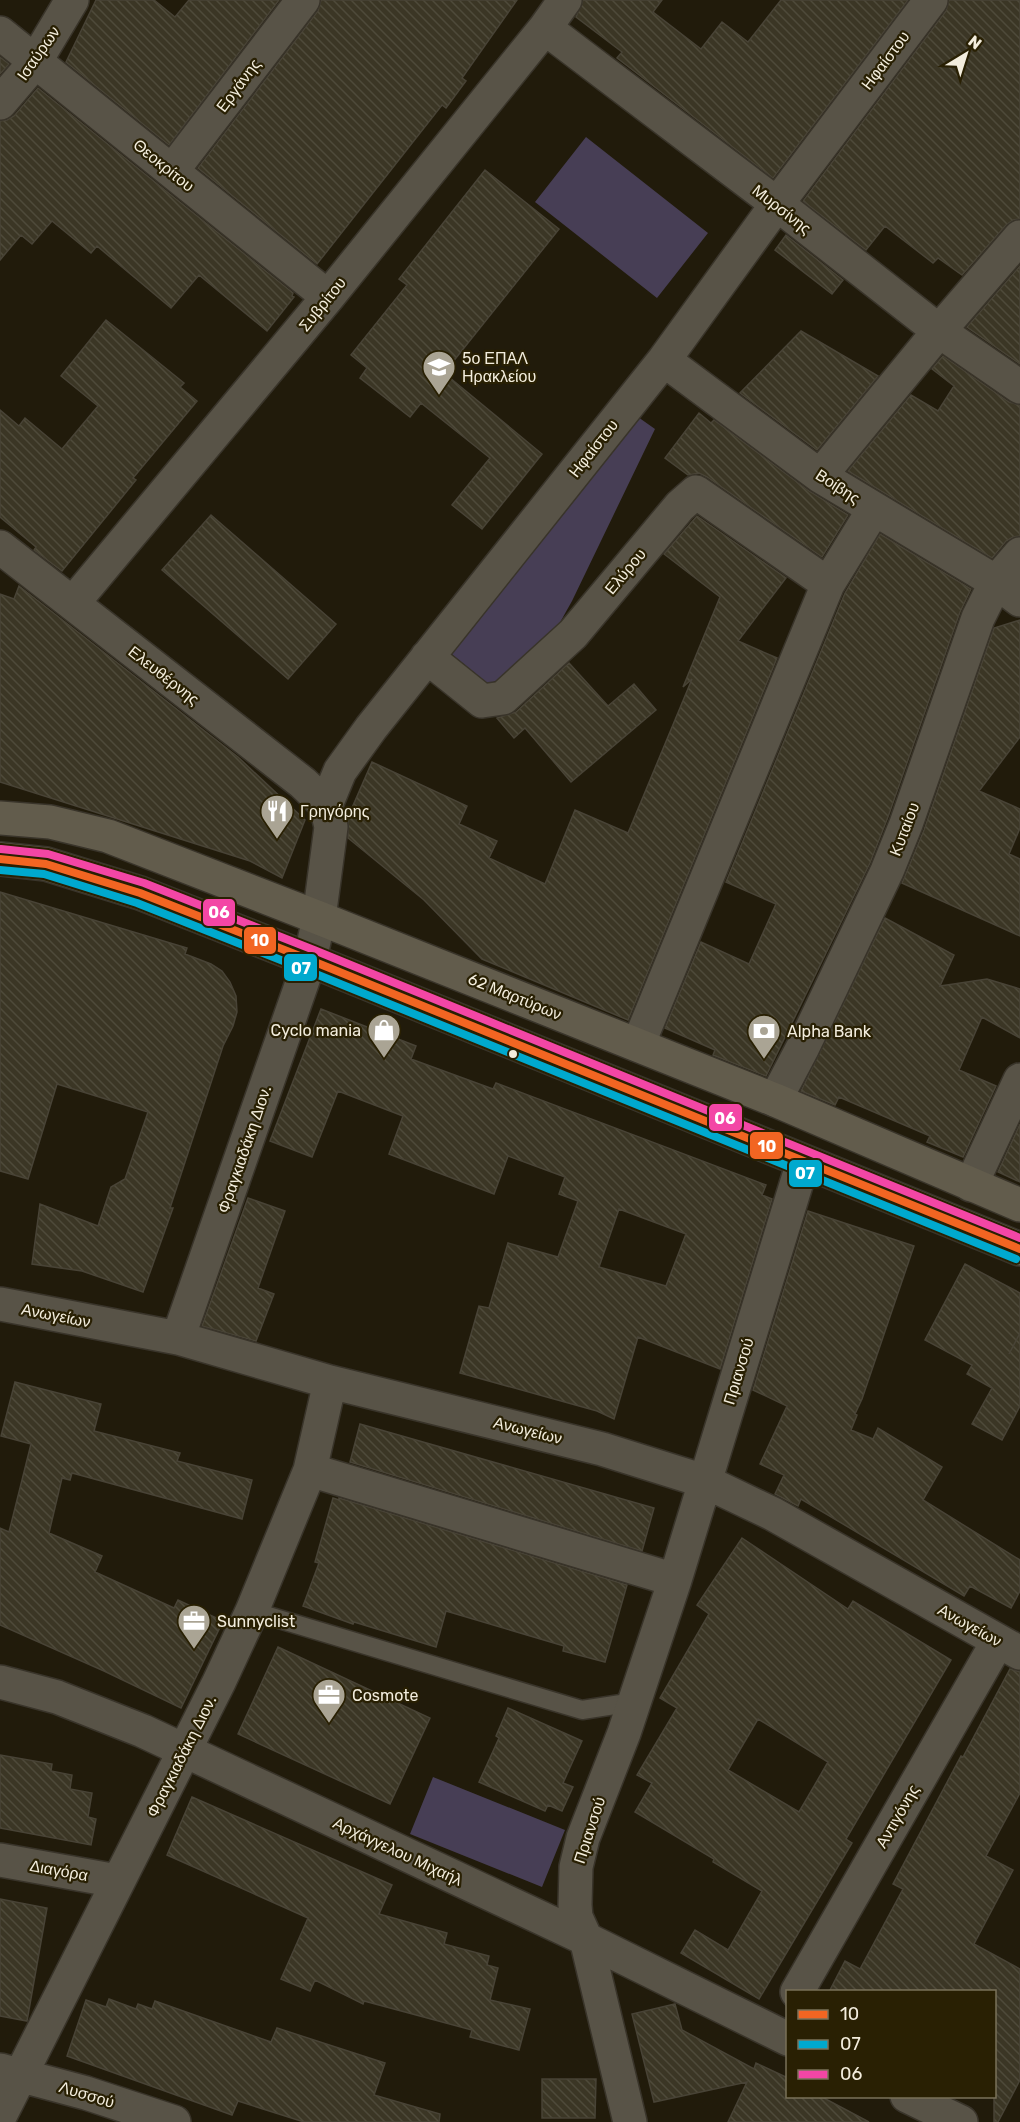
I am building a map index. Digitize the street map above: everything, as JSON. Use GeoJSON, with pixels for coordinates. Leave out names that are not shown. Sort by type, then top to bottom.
{"type":"FeatureCollection","features":[{"type":"Feature","properties":{"kind":"main road","name":"62 Μαρτύρων"},"geometry":{"type":"LineString","coordinates":[[0,818],[51,822],[108,836],[775,1100],[1020,1206]]}},
{"type":"Feature","properties":{"kind":"main road"},"geometry":{"type":"LineString","coordinates":[[0,859],[46,864],[140,893],[1020,1249]]}},
{"type":"Feature","properties":{"kind":"street","name":"Ισαύρων"},"geometry":{"type":"LineString","coordinates":[[0,103],[35,62],[72,0]]}},
{"type":"Feature","properties":{"kind":"street","name":"Εργάνης"},"geometry":{"type":"LineString","coordinates":[[172,171],[303,0]]}},
{"type":"Feature","properties":{"kind":"street","name":"Συβρίτου"},"geometry":{"type":"LineString","coordinates":[[73,603],[328,297],[545,28],[565,0]]}},
{"type":"Feature","properties":{"kind":"street","name":"Ηφαίστου"},"geometry":{"type":"LineString","coordinates":[[319,918],[331,827],[326,805],[334,782],[349,756],[664,360],[777,204],[931,0]]}},
{"type":"Feature","properties":{"kind":"street","name":"Μυρσίνης"},"geometry":{"type":"LineString","coordinates":[[545,28],[777,204],[939,331],[1020,387]]}},
{"type":"Feature","properties":{"kind":"street","name":"Θεοκρίτου"},"geometry":{"type":"LineString","coordinates":[[0,33],[328,297]]}},
{"type":"Feature","properties":{"kind":"street"},"geometry":{"type":"LineString","coordinates":[[820,476],[1020,237]]}},
{"type":"Feature","properties":{"kind":"street","name":"Βοίβης"},"geometry":{"type":"LineString","coordinates":[[664,360],[820,476],[1008,591]]}},
{"type":"Feature","properties":{"kind":"street","name":"Ελύρου"},"geometry":{"type":"LineString","coordinates":[[428,657],[482,701],[503,698],[573,634],[680,506],[696,492],[828,584]]}},
{"type":"Feature","properties":{"kind":"street"},"geometry":{"type":"LineString","coordinates":[[638,1045],[828,584],[874,510]]}},
{"type":"Feature","properties":{"kind":"street","name":"Ελευθέρνης"},"geometry":{"type":"LineString","coordinates":[[0,547],[297,778],[326,805]]}},
{"type":"Feature","properties":{"kind":"street","name":"Κυταίου"},"geometry":{"type":"LineString","coordinates":[[775,1100],[803,1047],[887,871],[906,824],[971,634],[1008,591],[1020,554]]}},
{"type":"Feature","properties":{"kind":"street","name":"Φραγκιαδάκη Διον."},"geometry":{"type":"LineString","coordinates":[[178,1338],[310,960],[319,918]]}},
{"type":"Feature","properties":{"kind":"street"},"geometry":{"type":"LineString","coordinates":[[971,1185],[1020,1080]]}},
{"type":"Feature","properties":{"kind":"street","name":"Πριανσού"},"geometry":{"type":"LineString","coordinates":[[630,2122],[586,1939],[576,1917],[576,1867],[583,1838],[634,1702],[675,1580],[803,1162]]}},
{"type":"Feature","properties":{"kind":"street","name":"Ανωγείων"},"geometry":{"type":"LineString","coordinates":[[0,1304],[178,1338],[330,1382],[602,1449],[704,1481],[773,1514],[1009,1647]]}},
{"type":"Feature","properties":{"kind":"street","name":"Φραγκιαδάκη Διον."},"geometry":{"type":"LineString","coordinates":[[0,2116],[10,2072],[117,1881],[219,1682],[252,1611],[310,1470],[330,1382]]}},
{"type":"Feature","properties":{"kind":"street"},"geometry":{"type":"LineString","coordinates":[[310,1470],[675,1580]]}},
{"type":"Feature","properties":{"kind":"street","name":"Αντιγόνης"},"geometry":{"type":"LineString","coordinates":[[798,1990],[1009,1647]]}},
{"type":"Feature","properties":{"kind":"street","name":"Αρχάγγελου Μιχαήλ"},"geometry":{"type":"LineString","coordinates":[[0,1682],[57,1697],[143,1731],[586,1939],[783,2026]]}},
{"type":"Feature","properties":{"kind":"street","name":"Διαγόρα"},"geometry":{"type":"LineString","coordinates":[[0,1860],[117,1881]]}},
{"type":"Feature","properties":{"kind":"street","name":"Λυσσού"},"geometry":{"type":"LineString","coordinates":[[10,2072],[87,2093],[174,2122]]}},
{"type":"Feature","properties":{"kind":"street"},"geometry":{"type":"LineString","coordinates":[[909,2098],[961,2122]]}},
{"type":"Feature","properties":{"kind":"lane"},"geometry":{"type":"LineString","coordinates":[[252,1611],[582,1710],[634,1702]]}},
{"type":"Feature","properties":{"kind":"shaded area"},"geometry":{"type":"Polygon","coordinates":[[[586,137],[708,233],[657,298],[535,202],[586,137]]]}},
{"type":"Feature","properties":{"kind":"shaded area"},"geometry":{"type":"Polygon","coordinates":[[[638,417],[655,429],[572,601],[553,635],[513,674],[488,684],[448,651],[638,417]]]}},
{"type":"Feature","properties":{"kind":"shaded area"},"geometry":{"type":"Polygon","coordinates":[[[433,1777],[565,1830],[542,1887],[410,1834],[433,1777]]]}},
{"type":"Feature","properties":{"kind":"building"},"geometry":{"type":"Polygon","coordinates":[[[96,0],[154,0],[175,17],[189,0],[279,0],[169,145],[66,62],[96,0]]]}},
{"type":"Feature","properties":{"kind":"building"},"geometry":{"type":"Polygon","coordinates":[[[321,0],[517,0],[462,78],[466,81],[446,108],[442,105],[317,264],[198,168],[318,11],[321,0]]]}},
{"type":"Feature","properties":{"kind":"building"},"geometry":{"type":"Polygon","coordinates":[[[583,0],[662,0],[653,12],[701,49],[722,22],[748,42],[781,0],[908,0],[773,178],[617,58],[622,52],[576,17],[583,0]]]}},
{"type":"Feature","properties":{"kind":"building"},"geometry":{"type":"Polygon","coordinates":[[[949,0],[1020,0],[1020,219],[1013,220],[1006,225],[962,275],[938,258],[933,263],[885,226],[866,250],[803,201],[946,11],[949,0]]]}},
{"type":"Feature","properties":{"kind":"building"},"geometry":{"type":"Polygon","coordinates":[[[0,57],[9,64],[0,74],[0,57]]]}},
{"type":"Feature","properties":{"kind":"building"},"geometry":{"type":"Polygon","coordinates":[[[38,88],[293,293],[294,297],[267,331],[199,275],[171,308],[97,246],[91,253],[52,221],[32,244],[21,235],[0,260],[0,121],[14,116],[38,88]]]}},
{"type":"Feature","properties":{"kind":"building"},"geometry":{"type":"Polygon","coordinates":[[[485,170],[559,229],[444,373],[542,454],[482,529],[452,505],[490,458],[421,403],[410,417],[360,378],[367,368],[351,355],[407,285],[399,279],[485,170]]]}},
{"type":"Feature","properties":{"kind":"building"},"geometry":{"type":"Polygon","coordinates":[[[786,235],[843,280],[832,294],[775,250],[786,235]]]}},
{"type":"Feature","properties":{"kind":"building"},"geometry":{"type":"Polygon","coordinates":[[[1020,266],[1020,364],[967,327],[1020,266]]]}},
{"type":"Feature","properties":{"kind":"building"},"geometry":{"type":"Polygon","coordinates":[[[106,320],[184,383],[180,387],[197,401],[133,478],[136,480],[62,571],[34,550],[36,547],[0,517],[0,410],[19,426],[25,418],[62,449],[98,406],[61,376],[106,320]]]}},
{"type":"Feature","properties":{"kind":"building"},"geometry":{"type":"Polygon","coordinates":[[[801,331],[878,376],[817,450],[740,393],[801,331]]]}},
{"type":"Feature","properties":{"kind":"building"},"geometry":{"type":"Polygon","coordinates":[[[943,356],[1009,402],[1020,405],[1020,536],[1006,541],[992,558],[848,471],[911,395],[938,411],[954,386],[932,369],[943,356]]]}},
{"type":"Feature","properties":{"kind":"building"},"geometry":{"type":"Polygon","coordinates":[[[699,413],[711,423],[714,420],[809,491],[848,515],[822,557],[707,477],[699,473],[688,475],[665,458],[699,413]]]}},
{"type":"Feature","properties":{"kind":"building"},"geometry":{"type":"Polygon","coordinates":[[[211,515],[336,624],[288,679],[162,570],[211,515]]]}},
{"type":"Feature","properties":{"kind":"building"},"geometry":{"type":"Polygon","coordinates":[[[697,516],[786,578],[738,641],[777,658],[628,1020],[482,959],[424,900],[348,838],[348,817],[372,762],[467,806],[459,824],[497,841],[489,858],[545,884],[575,810],[628,833],[692,679],[683,687],[720,597],[664,554],[697,516]]]}},
{"type":"Feature","properties":{"kind":"building"},"geometry":{"type":"Polygon","coordinates":[[[880,534],[971,589],[960,612],[870,863],[766,1076],[713,1055],[715,1050],[665,1028],[701,942],[749,964],[776,904],[726,882],[845,593],[880,534]]]}},
{"type":"Feature","properties":{"kind":"building"},"geometry":{"type":"Polygon","coordinates":[[[19,586],[238,757],[305,820],[282,878],[250,861],[0,782],[0,594],[14,599],[19,586]]]}},
{"type":"Feature","properties":{"kind":"building"},"geometry":{"type":"Polygon","coordinates":[[[1020,620],[1020,737],[979,791],[1020,809],[1020,828],[1009,854],[1020,859],[1020,936],[902,883],[924,830],[994,628],[1020,620]]]}},
{"type":"Feature","properties":{"kind":"building"},"geometry":{"type":"Polygon","coordinates":[[[569,663],[608,706],[634,684],[656,710],[571,782],[525,728],[514,738],[497,718],[516,712],[569,663]]]}},
{"type":"Feature","properties":{"kind":"building"},"geometry":{"type":"Polygon","coordinates":[[[0,892],[187,948],[185,954],[222,971],[236,996],[237,1012],[233,1026],[223,1046],[170,1208],[173,1208],[143,1292],[82,1271],[32,1264],[40,1204],[98,1226],[111,1187],[125,1179],[148,1112],[57,1084],[28,1179],[0,1171],[0,892]]]}},
{"type":"Feature","properties":{"kind":"building"},"geometry":{"type":"Polygon","coordinates":[[[885,918],[954,955],[940,986],[987,979],[1020,989],[1020,1038],[982,1017],[959,1070],[996,1086],[963,1157],[927,1142],[930,1136],[839,1097],[835,1105],[801,1091],[885,918]]]}},
{"type":"Feature","properties":{"kind":"building"},"geometry":{"type":"Polygon","coordinates":[[[321,1009],[416,1046],[411,1059],[493,1089],[496,1083],[766,1185],[762,1195],[772,1199],[720,1369],[638,1337],[614,1419],[597,1411],[460,1373],[479,1306],[489,1308],[508,1243],[558,1257],[578,1201],[559,1194],[565,1177],[508,1156],[494,1194],[389,1154],[403,1116],[338,1091],[312,1157],[270,1141],[321,1009]],[[619,1209],[599,1267],[666,1286],[686,1234],[619,1209]]]}},
{"type":"Feature","properties":{"kind":"building"},"geometry":{"type":"Polygon","coordinates":[[[1020,1124],[1020,1182],[998,1172],[1020,1124]]]}},
{"type":"Feature","properties":{"kind":"building"},"geometry":{"type":"Polygon","coordinates":[[[248,1198],[285,1211],[258,1288],[274,1294],[256,1341],[202,1326],[248,1198]]]}},
{"type":"Feature","properties":{"kind":"building"},"geometry":{"type":"Polygon","coordinates":[[[808,1211],[914,1246],[851,1430],[873,1439],[878,1428],[942,1467],[923,1500],[1020,1560],[1020,1591],[1011,1608],[970,1586],[964,1596],[801,1499],[798,1506],[775,1494],[784,1475],[760,1464],[787,1406],[753,1390],[808,1211]]]}},
{"type":"Feature","properties":{"kind":"building"},"geometry":{"type":"Polygon","coordinates":[[[965,1264],[1020,1293],[1020,1406],[1002,1440],[972,1424],[992,1388],[967,1374],[972,1365],[925,1340],[965,1264]]]}},
{"type":"Feature","properties":{"kind":"building"},"geometry":{"type":"Polygon","coordinates":[[[15,1382],[101,1404],[94,1431],[180,1453],[177,1461],[252,1480],[242,1519],[72,1473],[70,1480],[62,1478],[49,1533],[102,1556],[95,1572],[174,1608],[178,1600],[223,1621],[181,1708],[0,1625],[0,1528],[9,1532],[31,1444],[1,1436],[15,1382]]]}},
{"type":"Feature","properties":{"kind":"building"},"geometry":{"type":"Polygon","coordinates":[[[360,1424],[654,1508],[642,1551],[350,1462],[360,1424]]]}},
{"type":"Feature","properties":{"kind":"building"},"geometry":{"type":"Polygon","coordinates":[[[333,1498],[627,1585],[605,1662],[563,1651],[564,1646],[446,1611],[436,1647],[354,1622],[353,1624],[303,1606],[319,1563],[315,1562],[333,1498]]]}},
{"type":"Feature","properties":{"kind":"building"},"geometry":{"type":"Polygon","coordinates":[[[742,1538],[848,1609],[853,1601],[951,1660],[846,1839],[852,1843],[759,1999],[681,1953],[695,1930],[728,1950],[762,1891],[713,1862],[714,1859],[635,1812],[652,1783],[637,1775],[677,1708],[660,1698],[709,1614],[697,1605],[742,1538]],[[758,1719],[728,1770],[799,1812],[828,1762],[758,1719]]]}},
{"type":"Feature","properties":{"kind":"building"},"geometry":{"type":"Polygon","coordinates":[[[278,1647],[430,1718],[390,1804],[238,1734],[278,1647]]]}},
{"type":"Feature","properties":{"kind":"building"},"geometry":{"type":"Polygon","coordinates":[[[1010,1669],[1020,1672],[1020,1793],[986,1856],[1013,1870],[974,1944],[1020,1969],[1020,2080],[998,2122],[994,2122],[996,1990],[830,1990],[845,1961],[860,1969],[903,1889],[893,1884],[961,1756],[963,1757],[1010,1669]]]}},
{"type":"Feature","properties":{"kind":"building"},"geometry":{"type":"Polygon","coordinates":[[[508,1708],[582,1741],[563,1783],[573,1787],[562,1811],[548,1805],[545,1811],[479,1782],[499,1738],[496,1736],[508,1708]]]}},
{"type":"Feature","properties":{"kind":"building"},"geometry":{"type":"Polygon","coordinates":[[[0,1755],[52,1764],[51,1771],[72,1775],[70,1789],[92,1793],[88,1817],[96,1819],[91,1845],[0,1828],[0,1755]]]}},
{"type":"Feature","properties":{"kind":"building"},"geometry":{"type":"Polygon","coordinates":[[[192,1797],[392,1885],[379,1914],[447,1933],[444,1944],[489,1956],[487,1965],[498,1968],[490,2000],[530,2009],[519,2050],[470,2037],[472,2030],[364,2001],[363,2004],[315,1980],[310,1991],[281,1979],[308,1918],[167,1855],[192,1797]]]}},
{"type":"Feature","properties":{"kind":"building"},"geometry":{"type":"Polygon","coordinates":[[[0,1899],[47,1908],[27,2021],[0,2016],[0,1899]]]}},
{"type":"Feature","properties":{"kind":"building"},"geometry":{"type":"Polygon","coordinates":[[[109,1999],[136,2009],[138,2004],[152,2009],[155,2001],[271,2042],[277,2028],[385,2063],[374,2095],[440,2114],[439,2122],[304,2122],[238,2101],[232,2115],[67,2056],[86,2000],[106,2007],[109,1999]]]}},
{"type":"Feature","properties":{"kind":"building"},"geometry":{"type":"Polygon","coordinates":[[[675,2004],[682,2030],[754,2069],[756,2063],[786,2077],[786,2098],[824,2098],[869,2122],[728,2122],[747,2082],[654,2102],[632,2014],[675,2004]]]}},
{"type":"Feature","properties":{"kind":"building"},"geometry":{"type":"Polygon","coordinates":[[[542,2079],[596,2079],[595,2118],[542,2118],[542,2079]]]}},
{"type":"Feature","properties":{"kind":"transit line","name":"06"},"geometry":{"type":"LineString","coordinates":[[1,849],[48,854],[144,883],[1020,1238]]}},
{"type":"Feature","properties":{"kind":"transit line","name":"10"},"geometry":{"type":"LineString","coordinates":[[0,859],[46,864],[140,893],[1020,1249]]}},
{"type":"Feature","properties":{"kind":"transit line","name":"07"},"geometry":{"type":"LineString","coordinates":[[0,870],[44,874],[137,903],[1016,1259]]}},
{"type":"Feature","properties":{"kind":"place","name":"5ο ΕΠΑΛ Ηρακλείου"},"geometry":{"type":"Point","coordinates":[439,396]}},
{"type":"Feature","properties":{"kind":"place","name":"Γρηγόρης"},"geometry":{"type":"Point","coordinates":[277,840]}},
{"type":"Feature","properties":{"kind":"place","name":"Cyclo mania"},"geometry":{"type":"Point","coordinates":[384,1059]}},
{"type":"Feature","properties":{"kind":"place","name":"Alpha Bank"},"geometry":{"type":"Point","coordinates":[764,1060]}},
{"type":"Feature","properties":{"kind":"place","name":"Sunnyclist"},"geometry":{"type":"Point","coordinates":[194,1650]}},
{"type":"Feature","properties":{"kind":"place","name":"Cosmote"},"geometry":{"type":"Point","coordinates":[329,1724]}}]}
